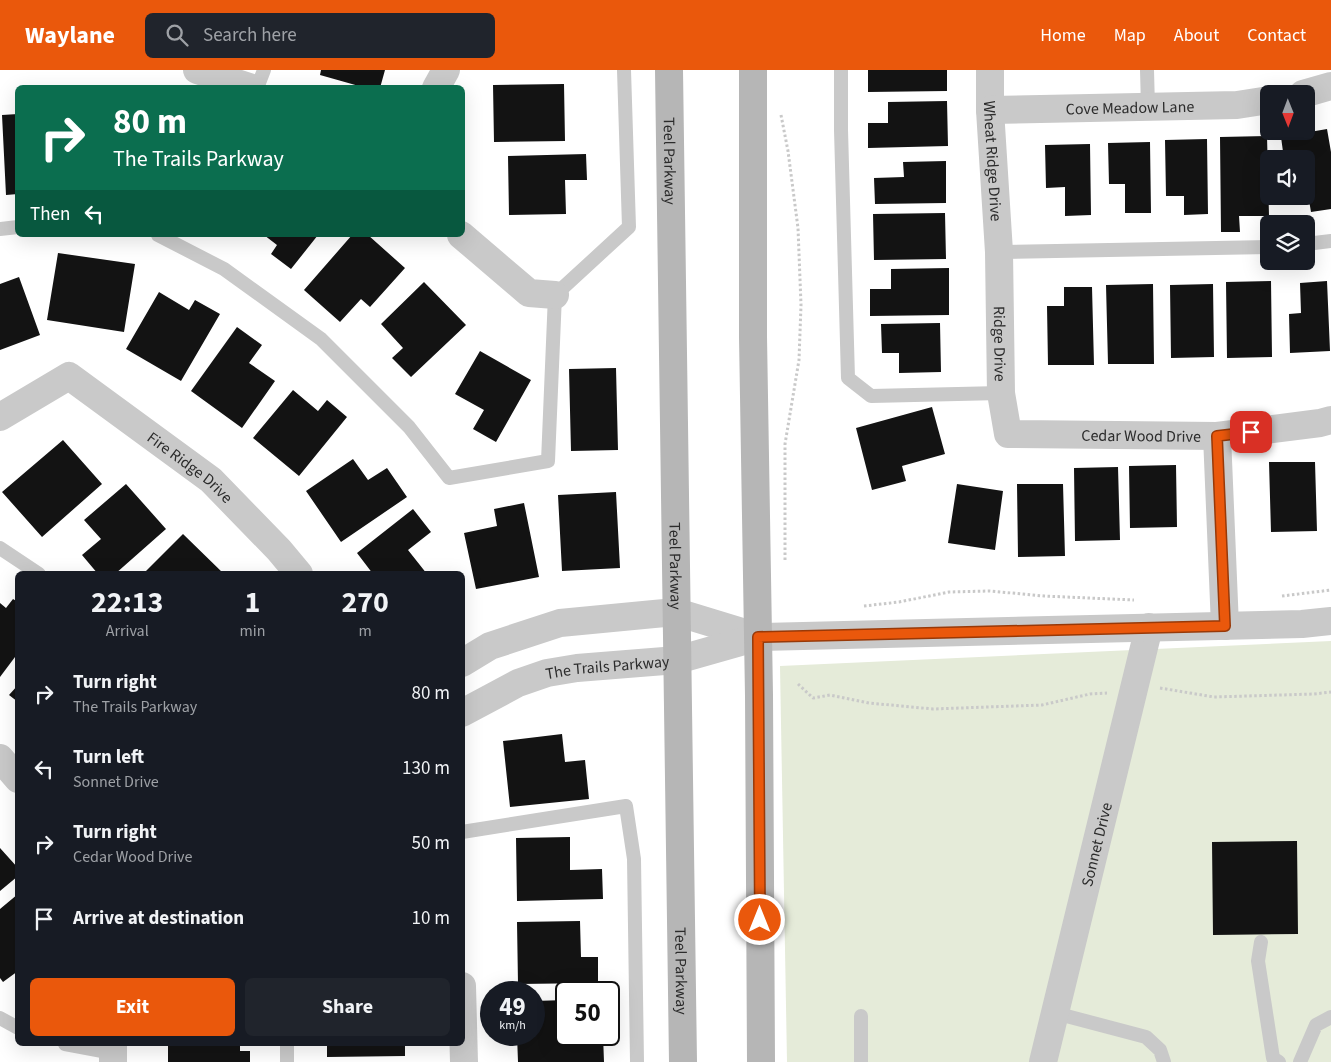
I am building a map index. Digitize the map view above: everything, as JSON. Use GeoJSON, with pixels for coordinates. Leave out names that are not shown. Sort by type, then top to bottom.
{"type":"FeatureCollection","features":[{"type":"Feature","properties":{"kind":"main road","name":"Teel Parkway"},"geometry":{"type":"LineString","coordinates":[[669,70],[683,1062]]}},
{"type":"Feature","properties":{"kind":"main road"},"geometry":{"type":"LineString","coordinates":[[753,70],[753,337],[758,637],[761,1062]]}},
{"type":"Feature","properties":{"kind":"street"},"geometry":{"type":"LineString","coordinates":[[197,70],[243,85]]}},
{"type":"Feature","properties":{"kind":"street"},"geometry":{"type":"LineString","coordinates":[[438,85],[446,70]]}},
{"type":"Feature","properties":{"kind":"street","name":"Wheat Ridge Drive"},"geometry":{"type":"LineString","coordinates":[[990,70],[990,110],[999,252]]}},
{"type":"Feature","properties":{"kind":"street"},"geometry":{"type":"LineString","coordinates":[[1315,91],[1331,86]]}},
{"type":"Feature","properties":{"kind":"street","name":"Cove Meadow Lane"},"geometry":{"type":"LineString","coordinates":[[990,110],[1237,106],[1260,102]]}},
{"type":"Feature","properties":{"kind":"street"},"geometry":{"type":"LineString","coordinates":[[463,237],[529,293],[555,295]]}},
{"type":"Feature","properties":{"kind":"street","name":"Ridge Drive"},"geometry":{"type":"LineString","coordinates":[[999,252],[1001,393],[1008,434]]}},
{"type":"Feature","properties":{"kind":"street","name":"Fire Ridge Drive"},"geometry":{"type":"LineString","coordinates":[[0,417],[69,376],[211,480],[279,550],[296,571]]}},
{"type":"Feature","properties":{"kind":"street","name":"Cedar Wood Drive"},"geometry":{"type":"LineString","coordinates":[[1008,434],[1217,436],[1331,420]]}},
{"type":"Feature","properties":{"kind":"street"},"geometry":{"type":"LineString","coordinates":[[1217,436],[1225,626]]}},
{"type":"Feature","properties":{"kind":"street","name":"The Trails Parkway"},"geometry":{"type":"LineString","coordinates":[[465,661],[490,646],[560,622],[676,612],[758,637]]}},
{"type":"Feature","properties":{"kind":"street","name":"The Trails Parkway"},"geometry":{"type":"LineString","coordinates":[[465,711],[518,683],[548,673],[577,668],[677,660],[758,637],[1302,624],[1331,621]]}},
{"type":"Feature","properties":{"kind":"street","name":"Sonnet Drive"},"geometry":{"type":"LineString","coordinates":[[1043,1062],[1149,627]]}},
{"type":"Feature","properties":{"kind":"street"},"geometry":{"type":"LineString","coordinates":[[0,758],[15,776]]}},
{"type":"Feature","properties":{"kind":"street"},"geometry":{"type":"LineString","coordinates":[[464,1046],[464,1062]]}},
{"type":"Feature","properties":{"kind":"lane"},"geometry":{"type":"LineString","coordinates":[[258,85],[264,70]]}},
{"type":"Feature","properties":{"kind":"lane"},"geometry":{"type":"LineString","coordinates":[[162,237],[224,269],[321,339],[409,427],[449,478],[548,461],[555,295],[629,227],[624,70]]}},
{"type":"Feature","properties":{"kind":"lane"},"geometry":{"type":"LineString","coordinates":[[841,70],[848,378],[871,396],[1001,393]]}},
{"type":"Feature","properties":{"kind":"lane"},"geometry":{"type":"LineString","coordinates":[[1147,70],[1148,107]]}},
{"type":"Feature","properties":{"kind":"lane"},"geometry":{"type":"LineString","coordinates":[[0,229],[15,227]]}},
{"type":"Feature","properties":{"kind":"lane"},"geometry":{"type":"LineString","coordinates":[[1315,243],[1331,241]]}},
{"type":"Feature","properties":{"kind":"lane"},"geometry":{"type":"LineString","coordinates":[[999,252],[1260,247]]}},
{"type":"Feature","properties":{"kind":"lane"},"geometry":{"type":"LineString","coordinates":[[0,548],[34,571]]}},
{"type":"Feature","properties":{"kind":"lane"},"geometry":{"type":"LineString","coordinates":[[465,832],[626,806],[634,859],[637,1062]]}},
{"type":"Feature","properties":{"kind":"lane"},"geometry":{"type":"LineString","coordinates":[[1261,942],[1258,961],[1273,1058],[1279,1062]]}},
{"type":"Feature","properties":{"kind":"lane"},"geometry":{"type":"LineString","coordinates":[[1054,1013],[1146,1037],[1160,1050],[1164,1062]]}},
{"type":"Feature","properties":{"kind":"lane"},"geometry":{"type":"LineString","coordinates":[[861,1016],[862,1062]]}},
{"type":"Feature","properties":{"kind":"lane"},"geometry":{"type":"LineString","coordinates":[[1300,1062],[1316,1025],[1331,1017]]}},
{"type":"Feature","properties":{"kind":"lane"},"geometry":{"type":"LineString","coordinates":[[0,1018],[15,1026]]}},
{"type":"Feature","properties":{"kind":"lane"},"geometry":{"type":"LineString","coordinates":[[76,1046],[113,1053]]}},
{"type":"Feature","properties":{"kind":"lane"},"geometry":{"type":"LineString","coordinates":[[287,1046],[287,1062]]}},
{"type":"Feature","properties":{"kind":"path"},"geometry":{"type":"LineString","coordinates":[[781,115],[788,151],[798,228],[801,305],[799,360],[786,444],[785,567]]}},
{"type":"Feature","properties":{"kind":"path"},"geometry":{"type":"LineString","coordinates":[[1282,596],[1331,590]]}},
{"type":"Feature","properties":{"kind":"path"},"geometry":{"type":"LineString","coordinates":[[862,606],[899,602],[949,592],[990,591],[1044,596],[1141,600]]}},
{"type":"Feature","properties":{"kind":"path"},"geometry":{"type":"LineString","coordinates":[[798,684],[813,698],[830,695],[869,703],[932,710],[1042,705],[1090,694],[1163,688],[1214,697],[1331,692]]}},
{"type":"Feature","properties":{"kind":"green space"},"geometry":{"type":"Polygon","coordinates":[[[1331,641],[1331,1062],[787,1062],[780,666],[1331,641]]]}},
{"type":"Feature","properties":{"kind":"building"},"geometry":{"type":"Polygon","coordinates":[[[321,70],[385,70],[381,85],[355,85],[320,75],[321,70]]]}},
{"type":"Feature","properties":{"kind":"building"},"geometry":{"type":"Polygon","coordinates":[[[868,70],[947,70],[947,91],[868,92],[868,70]]]}},
{"type":"Feature","properties":{"kind":"building"},"geometry":{"type":"Polygon","coordinates":[[[564,84],[565,141],[494,142],[493,85],[564,84]]]}},
{"type":"Feature","properties":{"kind":"building"},"geometry":{"type":"Polygon","coordinates":[[[947,101],[948,146],[868,148],[868,123],[888,123],[888,102],[947,101]]]}},
{"type":"Feature","properties":{"kind":"building"},"geometry":{"type":"Polygon","coordinates":[[[15,114],[15,194],[6,195],[2,115],[15,114]]]}},
{"type":"Feature","properties":{"kind":"building"},"geometry":{"type":"Polygon","coordinates":[[[1327,129],[1331,152],[1331,209],[1311,212],[1310,205],[1315,205],[1315,150],[1283,150],[1281,140],[1315,140],[1315,131],[1327,129]]]}},
{"type":"Feature","properties":{"kind":"building"},"geometry":{"type":"Polygon","coordinates":[[[1260,136],[1260,140],[1267,140],[1267,150],[1260,150],[1260,205],[1269,205],[1269,215],[1239,216],[1240,232],[1221,232],[1220,137],[1260,136]]]}},
{"type":"Feature","properties":{"kind":"building"},"geometry":{"type":"Polygon","coordinates":[[[1207,139],[1208,214],[1184,215],[1184,196],[1166,196],[1165,140],[1207,139]]]}},
{"type":"Feature","properties":{"kind":"building"},"geometry":{"type":"Polygon","coordinates":[[[1150,142],[1151,213],[1125,213],[1125,184],[1109,184],[1108,143],[1150,142]]]}},
{"type":"Feature","properties":{"kind":"building"},"geometry":{"type":"Polygon","coordinates":[[[1090,144],[1091,215],[1065,216],[1065,187],[1046,188],[1045,145],[1090,144]]]}},
{"type":"Feature","properties":{"kind":"building"},"geometry":{"type":"Polygon","coordinates":[[[586,154],[587,180],[565,180],[566,214],[509,215],[508,156],[586,154]]]}},
{"type":"Feature","properties":{"kind":"building"},"geometry":{"type":"Polygon","coordinates":[[[946,161],[946,203],[875,204],[874,178],[904,177],[903,162],[946,161]]]}},
{"type":"Feature","properties":{"kind":"building"},"geometry":{"type":"Polygon","coordinates":[[[945,213],[946,259],[874,260],[873,214],[945,213]]]}},
{"type":"Feature","properties":{"kind":"building"},"geometry":{"type":"Polygon","coordinates":[[[267,237],[316,237],[291,269],[271,254],[277,245],[267,237]]]}},
{"type":"Feature","properties":{"kind":"building"},"geometry":{"type":"Polygon","coordinates":[[[350,237],[370,237],[405,268],[370,307],[361,299],[340,322],[304,290],[350,237]]]}},
{"type":"Feature","properties":{"kind":"building"},"geometry":{"type":"Polygon","coordinates":[[[58,253],[135,264],[124,332],[47,320],[58,253]]]}},
{"type":"Feature","properties":{"kind":"building"},"geometry":{"type":"Polygon","coordinates":[[[949,268],[949,315],[870,316],[870,289],[891,289],[891,269],[949,268]]]}},
{"type":"Feature","properties":{"kind":"building"},"geometry":{"type":"Polygon","coordinates":[[[19,277],[40,335],[0,350],[0,284],[19,277]]]}},
{"type":"Feature","properties":{"kind":"building"},"geometry":{"type":"Polygon","coordinates":[[[1271,281],[1272,357],[1227,358],[1226,282],[1271,281]]]}},
{"type":"Feature","properties":{"kind":"building"},"geometry":{"type":"Polygon","coordinates":[[[1327,281],[1330,351],[1290,353],[1289,314],[1301,313],[1300,283],[1327,281]]]}},
{"type":"Feature","properties":{"kind":"building"},"geometry":{"type":"Polygon","coordinates":[[[424,282],[466,325],[411,377],[392,358],[403,348],[381,324],[424,282]]]}},
{"type":"Feature","properties":{"kind":"building"},"geometry":{"type":"Polygon","coordinates":[[[1153,284],[1154,364],[1108,364],[1106,285],[1153,284]]]}},
{"type":"Feature","properties":{"kind":"building"},"geometry":{"type":"Polygon","coordinates":[[[1213,284],[1214,357],[1171,358],[1170,285],[1213,284]]]}},
{"type":"Feature","properties":{"kind":"building"},"geometry":{"type":"Polygon","coordinates":[[[1064,287],[1092,287],[1094,365],[1048,365],[1047,306],[1064,306],[1064,287]]]}},
{"type":"Feature","properties":{"kind":"building"},"geometry":{"type":"Polygon","coordinates":[[[159,292],[189,310],[195,300],[220,314],[181,381],[126,349],[159,292]]]}},
{"type":"Feature","properties":{"kind":"building"},"geometry":{"type":"Polygon","coordinates":[[[940,323],[941,372],[899,373],[899,353],[882,353],[881,324],[940,323]]]}},
{"type":"Feature","properties":{"kind":"building"},"geometry":{"type":"Polygon","coordinates":[[[237,327],[262,345],[249,363],[275,381],[242,428],[191,391],[237,327]]]}},
{"type":"Feature","properties":{"kind":"building"},"geometry":{"type":"Polygon","coordinates":[[[480,351],[531,380],[496,442],[473,429],[484,410],[455,394],[480,351]]]}},
{"type":"Feature","properties":{"kind":"building"},"geometry":{"type":"Polygon","coordinates":[[[616,368],[618,450],[571,451],[569,369],[616,368]]]}},
{"type":"Feature","properties":{"kind":"building"},"geometry":{"type":"Polygon","coordinates":[[[293,390],[318,411],[327,400],[347,417],[299,476],[253,438],[293,390]]]}},
{"type":"Feature","properties":{"kind":"building"},"geometry":{"type":"Polygon","coordinates":[[[932,407],[945,454],[902,466],[906,481],[872,490],[856,428],[932,407]]]}},
{"type":"Feature","properties":{"kind":"building"},"geometry":{"type":"Polygon","coordinates":[[[63,440],[102,484],[42,537],[2,492],[63,440]]]}},
{"type":"Feature","properties":{"kind":"building"},"geometry":{"type":"Polygon","coordinates":[[[353,459],[368,480],[387,468],[407,497],[341,542],[306,491],[353,459]]]}},
{"type":"Feature","properties":{"kind":"building"},"geometry":{"type":"Polygon","coordinates":[[[1269,462],[1315,462],[1317,531],[1271,532],[1269,462]]]}},
{"type":"Feature","properties":{"kind":"building"},"geometry":{"type":"Polygon","coordinates":[[[1176,465],[1177,527],[1130,528],[1129,466],[1176,465]]]}},
{"type":"Feature","properties":{"kind":"building"},"geometry":{"type":"Polygon","coordinates":[[[1118,467],[1120,540],[1075,541],[1074,468],[1118,467]]]}},
{"type":"Feature","properties":{"kind":"building"},"geometry":{"type":"Polygon","coordinates":[[[126,484],[166,529],[118,571],[95,571],[82,555],[101,539],[84,520],[126,484]]]}},
{"type":"Feature","properties":{"kind":"building"},"geometry":{"type":"Polygon","coordinates":[[[957,484],[1003,491],[995,550],[948,543],[957,484]]]}},
{"type":"Feature","properties":{"kind":"building"},"geometry":{"type":"Polygon","coordinates":[[[1017,484],[1063,484],[1065,556],[1018,557],[1017,484]]]}},
{"type":"Feature","properties":{"kind":"building"},"geometry":{"type":"Polygon","coordinates":[[[616,492],[620,568],[562,571],[558,495],[616,492]]]}},
{"type":"Feature","properties":{"kind":"building"},"geometry":{"type":"Polygon","coordinates":[[[524,503],[539,577],[476,589],[464,533],[497,526],[494,509],[524,503]]]}},
{"type":"Feature","properties":{"kind":"building"},"geometry":{"type":"Polygon","coordinates":[[[413,509],[431,532],[408,550],[425,571],[371,571],[357,553],[413,509]]]}},
{"type":"Feature","properties":{"kind":"building"},"geometry":{"type":"Polygon","coordinates":[[[183,534],[221,571],[146,571],[183,534]]]}},
{"type":"Feature","properties":{"kind":"building"},"geometry":{"type":"Polygon","coordinates":[[[13,599],[15,600],[15,657],[0,677],[0,603],[6,608],[13,599]]]}},
{"type":"Feature","properties":{"kind":"building"},"geometry":{"type":"Polygon","coordinates":[[[15,688],[15,700],[9,695],[15,688]]]}},
{"type":"Feature","properties":{"kind":"building"},"geometry":{"type":"Polygon","coordinates":[[[562,734],[565,762],[585,760],[589,799],[510,807],[503,741],[562,734]]]}},
{"type":"Feature","properties":{"kind":"building"},"geometry":{"type":"Polygon","coordinates":[[[570,837],[570,870],[602,869],[603,899],[517,901],[516,838],[570,837]]]}},
{"type":"Feature","properties":{"kind":"building"},"geometry":{"type":"Polygon","coordinates":[[[1297,841],[1298,934],[1213,935],[1212,842],[1297,841]]]}},
{"type":"Feature","properties":{"kind":"building"},"geometry":{"type":"Polygon","coordinates":[[[0,848],[15,865],[15,878],[0,891],[0,848]]]}},
{"type":"Feature","properties":{"kind":"building"},"geometry":{"type":"Polygon","coordinates":[[[15,896],[15,973],[3,982],[0,978],[0,909],[15,896]]]}},
{"type":"Feature","properties":{"kind":"building"},"geometry":{"type":"Polygon","coordinates":[[[580,921],[581,957],[598,957],[598,981],[555,981],[555,984],[545,984],[545,981],[518,981],[517,922],[580,921]]]}},
{"type":"Feature","properties":{"kind":"building"},"geometry":{"type":"Polygon","coordinates":[[[555,1000],[555,1046],[603,1046],[604,1062],[518,1062],[517,1046],[545,1046],[545,1001],[555,1000]]]}},
{"type":"Feature","properties":{"kind":"building"},"geometry":{"type":"Polygon","coordinates":[[[168,1046],[240,1046],[240,1051],[250,1051],[250,1062],[168,1062],[168,1046]]]}},
{"type":"Feature","properties":{"kind":"building"},"geometry":{"type":"Polygon","coordinates":[[[327,1046],[405,1046],[405,1056],[327,1057],[327,1046]]]}},
{"type":"Feature","properties":{"kind":"route"},"geometry":{"type":"LineString","coordinates":[[760,920],[758,637],[1225,626],[1217,436],[1251,432]]}}]}
